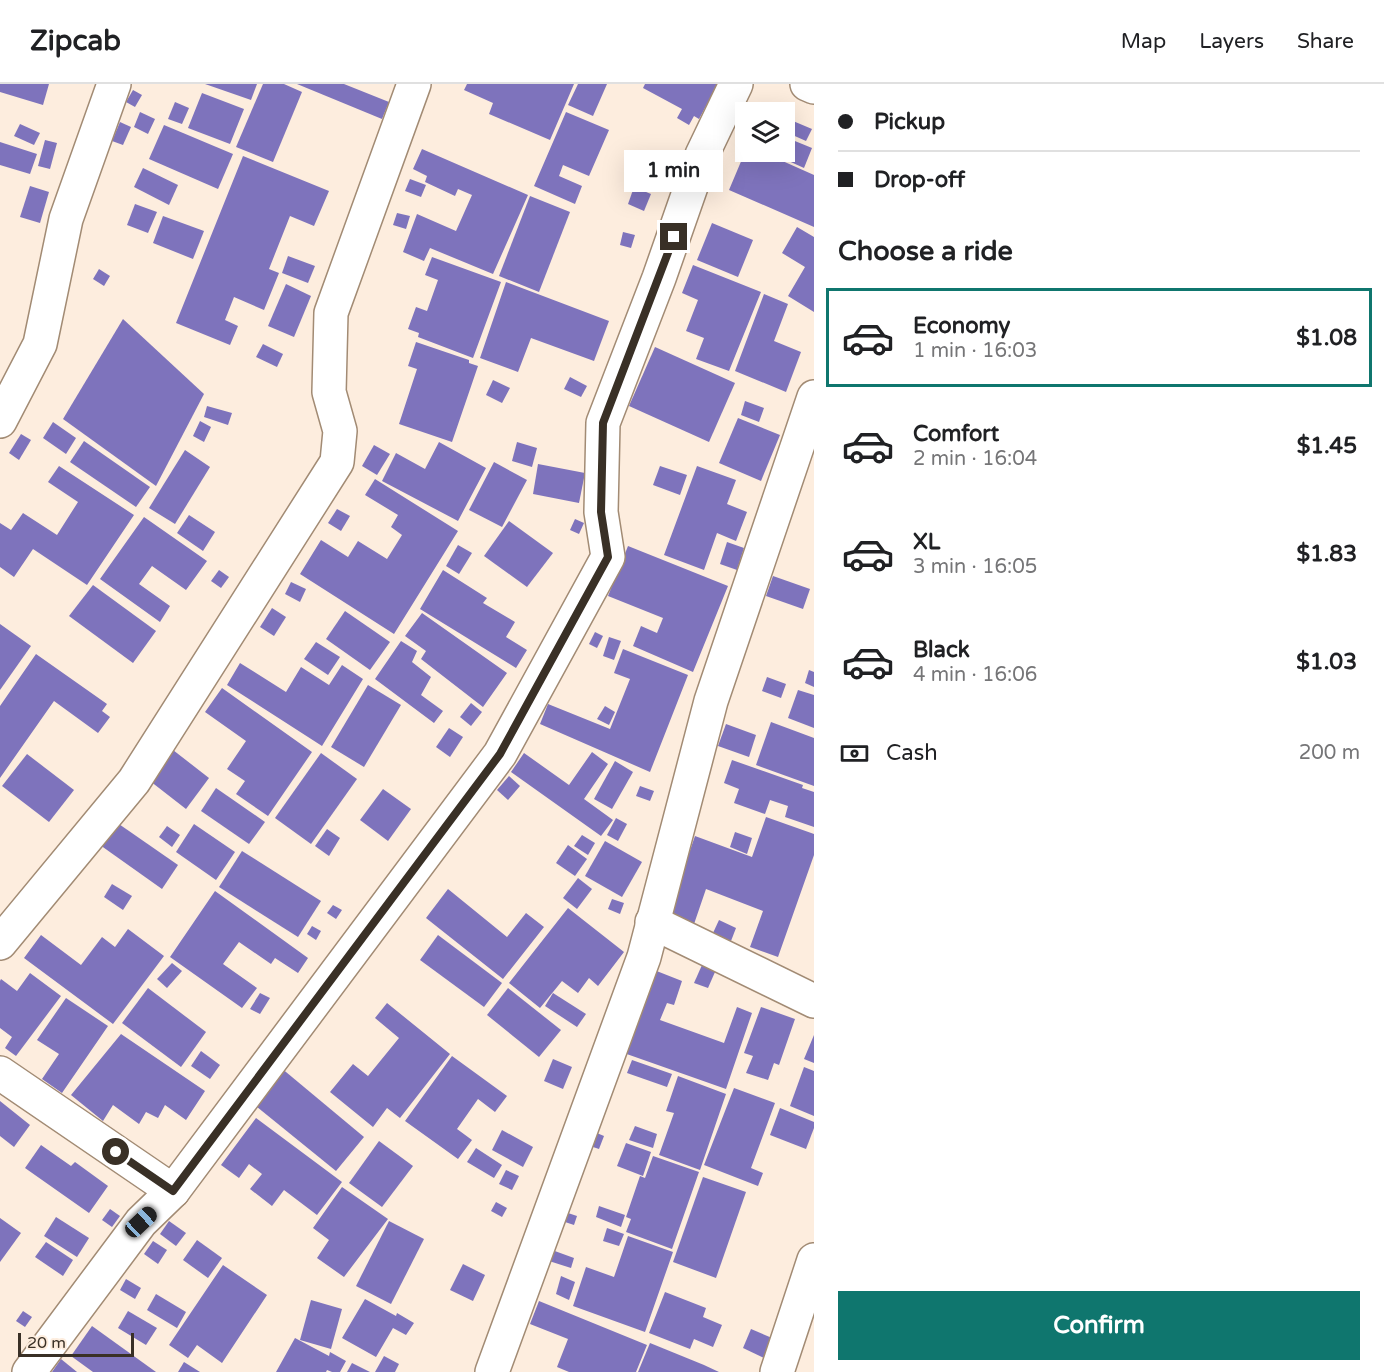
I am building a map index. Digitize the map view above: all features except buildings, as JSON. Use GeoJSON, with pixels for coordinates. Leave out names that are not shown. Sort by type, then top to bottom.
{"type":"FeatureCollection","features":[{"type":"Feature","properties":{"kind":"street"},"geometry":{"type":"LineString","coordinates":[[0,421],[40,344],[66,219],[114,84]]}},
{"type":"Feature","properties":{"kind":"street"},"geometry":{"type":"LineString","coordinates":[[0,943],[134,781],[337,462],[340,431],[328,392],[331,314],[414,84]]}},
{"type":"Feature","properties":{"kind":"street"},"geometry":{"type":"LineString","coordinates":[[29,1372],[141,1222],[173,1191],[500,754],[608,557],[601,512],[603,423],[659,278],[702,155],[736,84]]}},
{"type":"Feature","properties":{"kind":"street"},"geometry":{"type":"LineString","coordinates":[[807,84],[814,87]]}},
{"type":"Feature","properties":{"kind":"street"},"geometry":{"type":"LineString","coordinates":[[492,1372],[644,957],[711,701],[814,397]]}},
{"type":"Feature","properties":{"kind":"street"},"geometry":{"type":"LineString","coordinates":[[652,922],[814,1001]]}},
{"type":"Feature","properties":{"kind":"street"},"geometry":{"type":"LineString","coordinates":[[0,1073],[173,1191]]}},
{"type":"Feature","properties":{"kind":"street"},"geometry":{"type":"LineString","coordinates":[[777,1372],[814,1260]]}},
{"type":"Feature","properties":{"kind":"route"},"geometry":{"type":"LineString","coordinates":[[116,1152],[173,1191],[500,754],[608,557],[601,512],[603,423],[674,237]]}}]}
